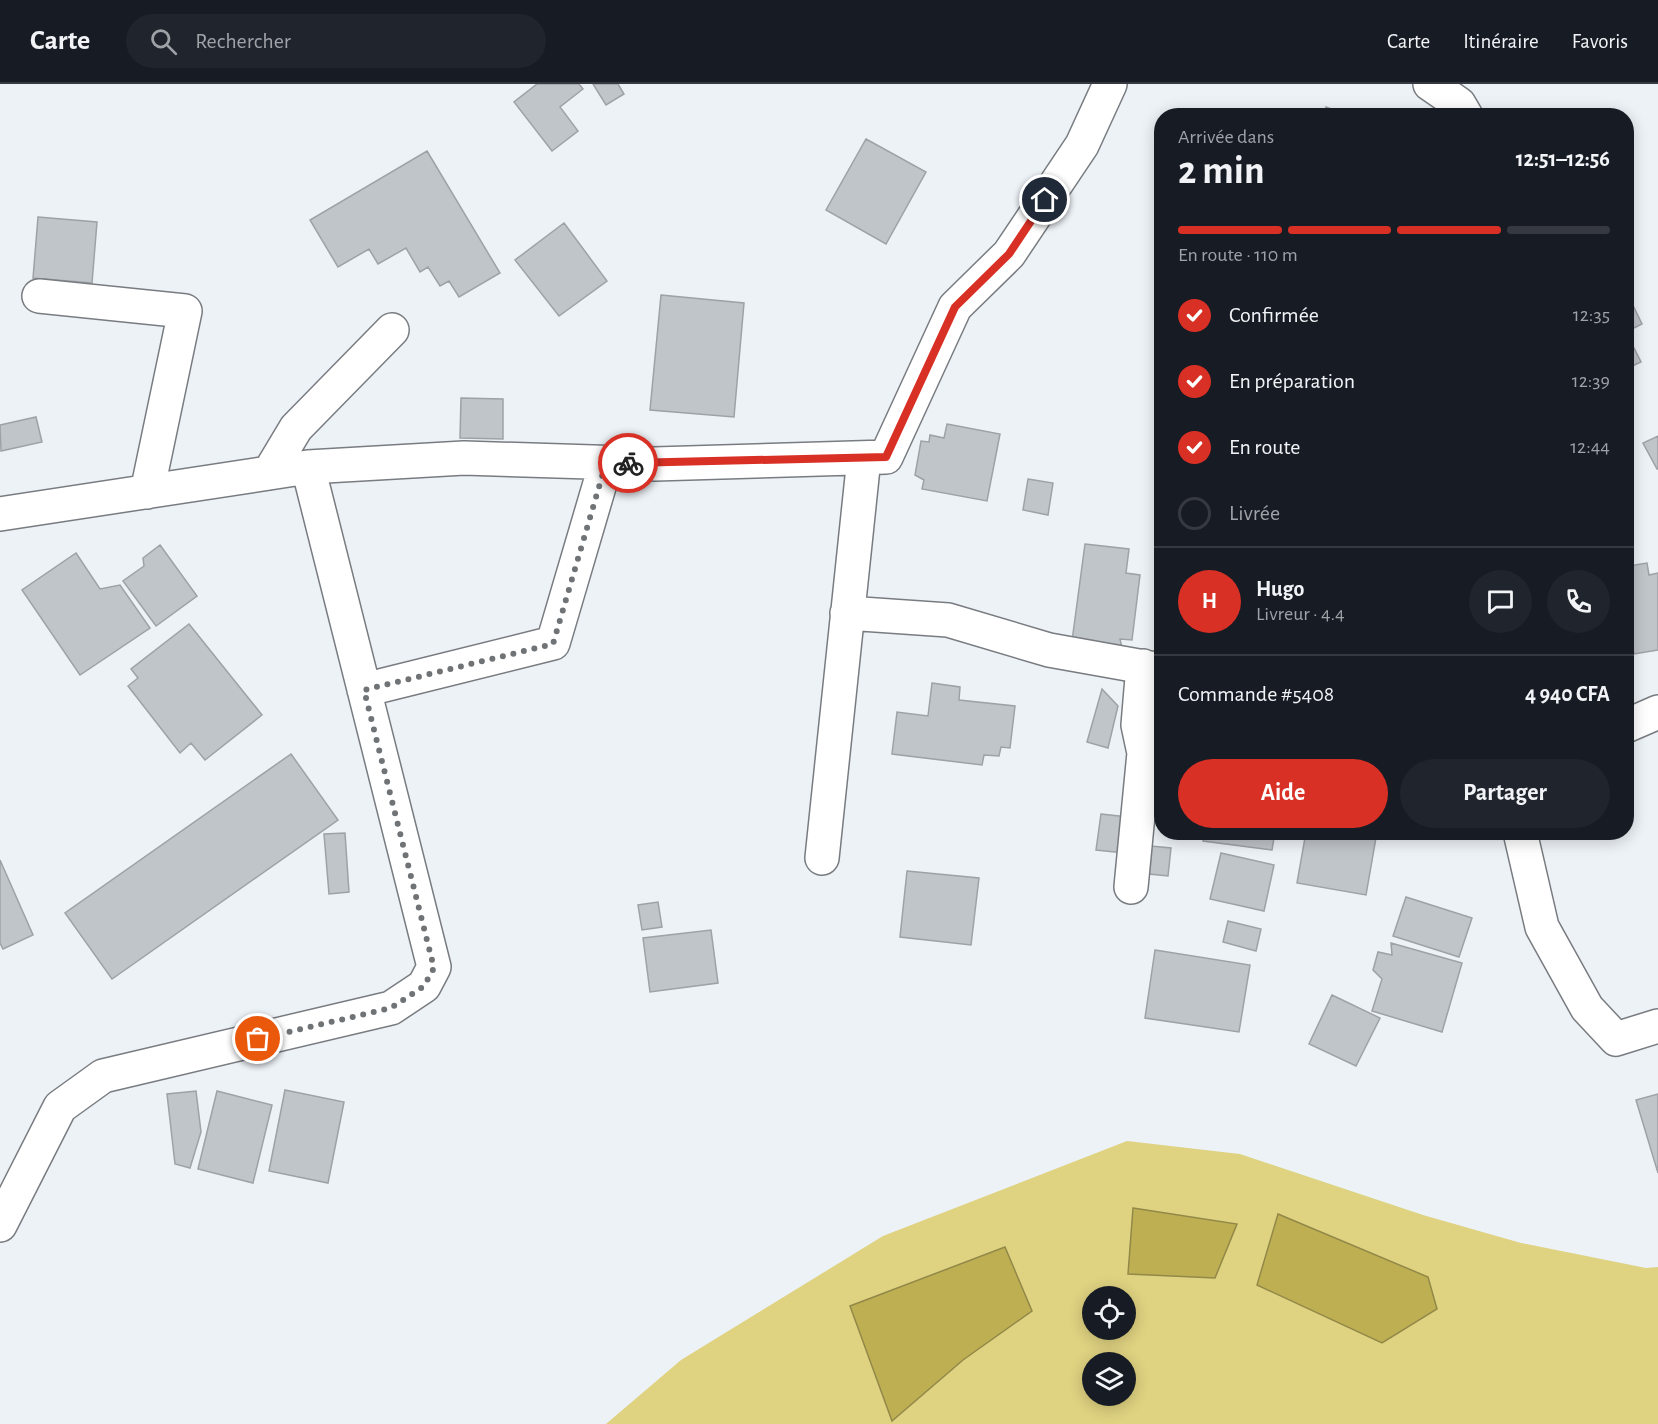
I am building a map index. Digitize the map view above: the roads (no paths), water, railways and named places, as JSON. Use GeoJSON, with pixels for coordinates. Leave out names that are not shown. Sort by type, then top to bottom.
{"type":"FeatureCollection","features":[{"type":"Feature","properties":{"kind":"street"},"geometry":{"type":"LineString","coordinates":[[0,513],[308,467],[464,458],[655,464],[886,457],[955,307],[1009,254],[1082,146],[1110,84]]}},
{"type":"Feature","properties":{"kind":"street"},"geometry":{"type":"LineString","coordinates":[[1430,84],[1461,108]]}},
{"type":"Feature","properties":{"kind":"street"},"geometry":{"type":"LineString","coordinates":[[39,296],[185,311],[147,492]]}},
{"type":"Feature","properties":{"kind":"street"},"geometry":{"type":"LineString","coordinates":[[269,473],[296,428],[392,330]]}},
{"type":"Feature","properties":{"kind":"street"},"geometry":{"type":"LineString","coordinates":[[822,858],[864,458]]}},
{"type":"Feature","properties":{"kind":"street"},"geometry":{"type":"LineString","coordinates":[[364,690],[553,644],[606,463]]}},
{"type":"Feature","properties":{"kind":"street"},"geometry":{"type":"LineString","coordinates":[[0,1225],[60,1107],[103,1076],[391,1008],[424,986],[434,968],[308,467]]}},
{"type":"Feature","properties":{"kind":"street"},"geometry":{"type":"LineString","coordinates":[[847,613],[948,620],[1049,650],[1152,668],[1138,725],[1144,753],[1131,886]]}},
{"type":"Feature","properties":{"kind":"street"},"geometry":{"type":"LineString","coordinates":[[1634,722],[1658,712]]}},
{"type":"Feature","properties":{"kind":"street"},"geometry":{"type":"LineString","coordinates":[[1522,840],[1542,927],[1587,1008],[1616,1039],[1658,1026]]}}]}
